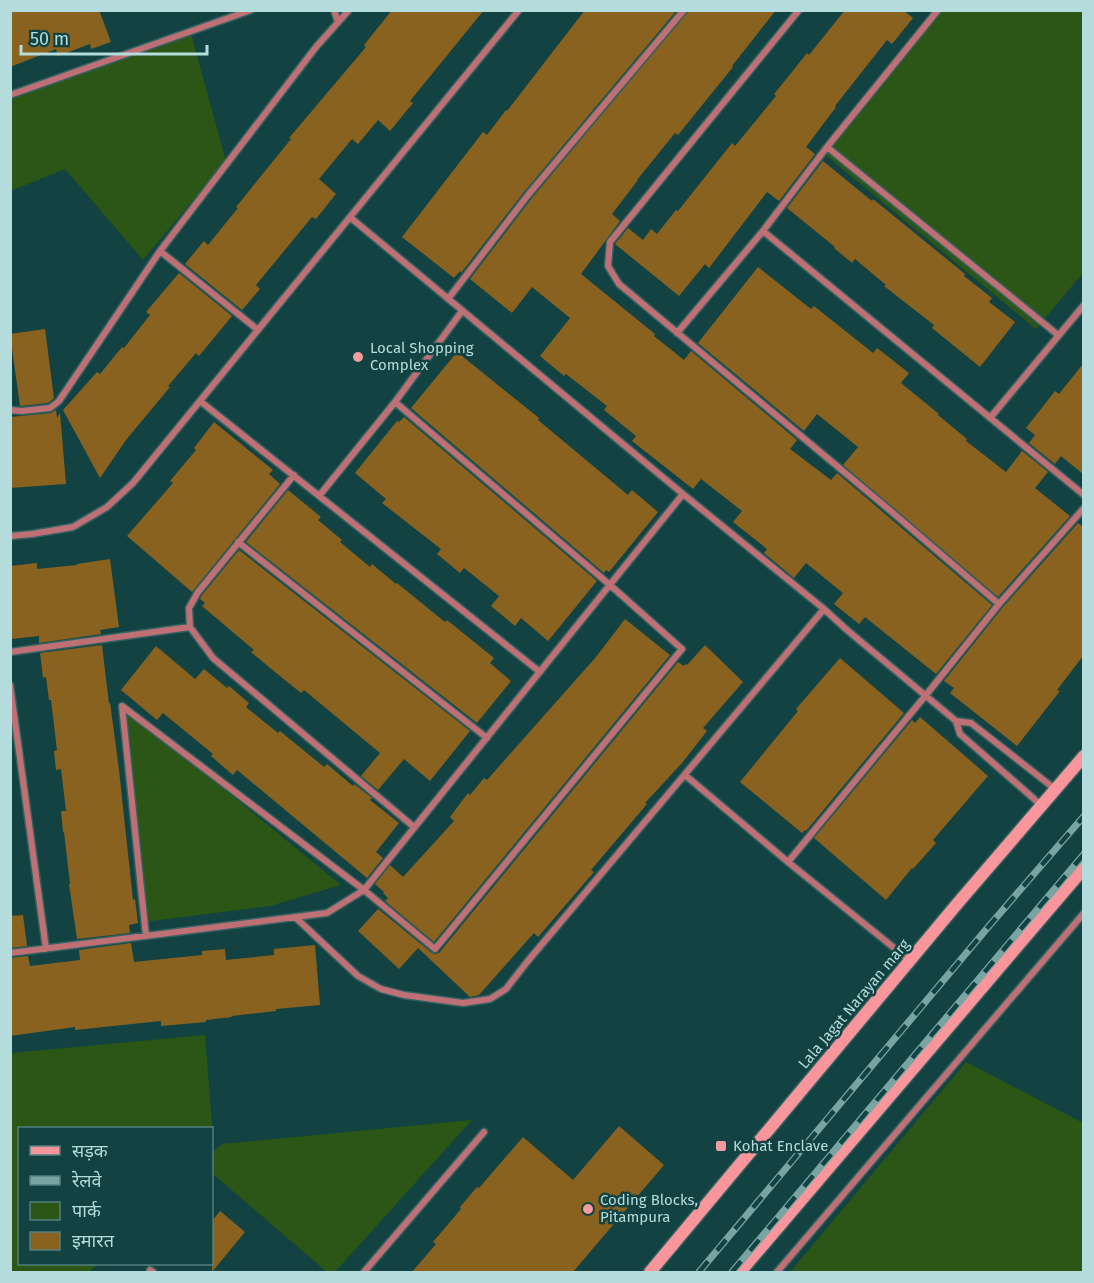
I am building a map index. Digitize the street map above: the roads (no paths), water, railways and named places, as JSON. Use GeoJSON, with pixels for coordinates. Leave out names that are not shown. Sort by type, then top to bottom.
{"type":"FeatureCollection","features":[{"type":"Feature","properties":{"kind":"main road","name":"Lala Jagat Narayan marg"},"geometry":{"type":"LineString","coordinates":[[650,1272],[1083,756]]}},
{"type":"Feature","properties":{"kind":"main road"},"geometry":{"type":"LineString","coordinates":[[740,1272],[1083,868]]}},
{"type":"Feature","properties":{"kind":"street"},"geometry":{"type":"LineString","coordinates":[[10,95],[251,10]]}},
{"type":"Feature","properties":{"kind":"street"},"geometry":{"type":"LineString","coordinates":[[334,10],[338,22]]}},
{"type":"Feature","properties":{"kind":"street"},"geometry":{"type":"LineString","coordinates":[[10,410],[50,408],[59,401],[160,251],[316,47],[349,10]]}},
{"type":"Feature","properties":{"kind":"street"},"geometry":{"type":"LineString","coordinates":[[10,536],[73,527],[107,507],[133,483],[519,10]]}},
{"type":"Feature","properties":{"kind":"street"},"geometry":{"type":"LineString","coordinates":[[448,299],[528,195],[684,10]]}},
{"type":"Feature","properties":{"kind":"street"},"geometry":{"type":"LineString","coordinates":[[799,10],[610,242],[608,266],[619,284],[999,604]]}},
{"type":"Feature","properties":{"kind":"street"},"geometry":{"type":"LineString","coordinates":[[677,333],[763,231],[827,147],[938,10]]}},
{"type":"Feature","properties":{"kind":"street"},"geometry":{"type":"LineString","coordinates":[[827,147],[1058,335]]}},
{"type":"Feature","properties":{"kind":"street"},"geometry":{"type":"LineString","coordinates":[[351,218],[956,721],[971,723],[1055,789]]}},
{"type":"Feature","properties":{"kind":"street"},"geometry":{"type":"LineString","coordinates":[[763,231],[1083,495]]}},
{"type":"Feature","properties":{"kind":"street"},"geometry":{"type":"LineString","coordinates":[[160,251],[258,330]]}},
{"type":"Feature","properties":{"kind":"street"},"geometry":{"type":"LineString","coordinates":[[990,418],[1083,305]]}},
{"type":"Feature","properties":{"kind":"street"},"geometry":{"type":"LineString","coordinates":[[319,496],[395,402],[462,311]]}},
{"type":"Feature","properties":{"kind":"street"},"geometry":{"type":"LineString","coordinates":[[200,400],[540,672]]}},
{"type":"Feature","properties":{"kind":"street"},"geometry":{"type":"LineString","coordinates":[[146,936],[122,706],[364,890],[435,949],[682,649],[395,402]]}},
{"type":"Feature","properties":{"kind":"street"},"geometry":{"type":"LineString","coordinates":[[294,475],[198,592],[189,608],[190,627],[213,658],[414,827]]}},
{"type":"Feature","properties":{"kind":"street"},"geometry":{"type":"LineString","coordinates":[[10,953],[327,913],[364,890],[683,494]]}},
{"type":"Feature","properties":{"kind":"street"},"geometry":{"type":"LineString","coordinates":[[788,862],[999,604],[1083,508]]}},
{"type":"Feature","properties":{"kind":"street"},"geometry":{"type":"LineString","coordinates":[[238,542],[487,738]]}},
{"type":"Feature","properties":{"kind":"street"},"geometry":{"type":"LineString","coordinates":[[295,917],[358,976],[381,989],[404,995],[464,1003],[490,999],[506,989],[824,609]]}},
{"type":"Feature","properties":{"kind":"street"},"geometry":{"type":"LineString","coordinates":[[10,652],[190,627]]}},
{"type":"Feature","properties":{"kind":"street"},"geometry":{"type":"LineString","coordinates":[[10,685],[46,949]]}},
{"type":"Feature","properties":{"kind":"street"},"geometry":{"type":"LineString","coordinates":[[956,721],[960,734],[1041,805]]}},
{"type":"Feature","properties":{"kind":"street"},"geometry":{"type":"LineString","coordinates":[[685,775],[910,961]]}},
{"type":"Feature","properties":{"kind":"street"},"geometry":{"type":"LineString","coordinates":[[777,1272],[1083,913]]}},
{"type":"Feature","properties":{"kind":"street"},"geometry":{"type":"LineString","coordinates":[[364,1272],[484,1132]]}},
{"type":"Feature","properties":{"kind":"railway"},"geometry":{"type":"LineString","coordinates":[[699,1272],[1084,816]]}},
{"type":"Feature","properties":{"kind":"railway"},"geometry":{"type":"LineString","coordinates":[[732,1272],[1084,854]]}},
{"type":"Feature","properties":{"kind":"place","name":"Local Shopping Complex"},"geometry":{"type":"Point","coordinates":[358,357]}},
{"type":"Feature","properties":{"kind":"place","name":"Kohat Enclave"},"geometry":{"type":"Point","coordinates":[721,1146]}},
{"type":"Feature","properties":{"kind":"place","name":"Coding Blocks, Pitampura"},"geometry":{"type":"Point","coordinates":[588,1209]}}]}
